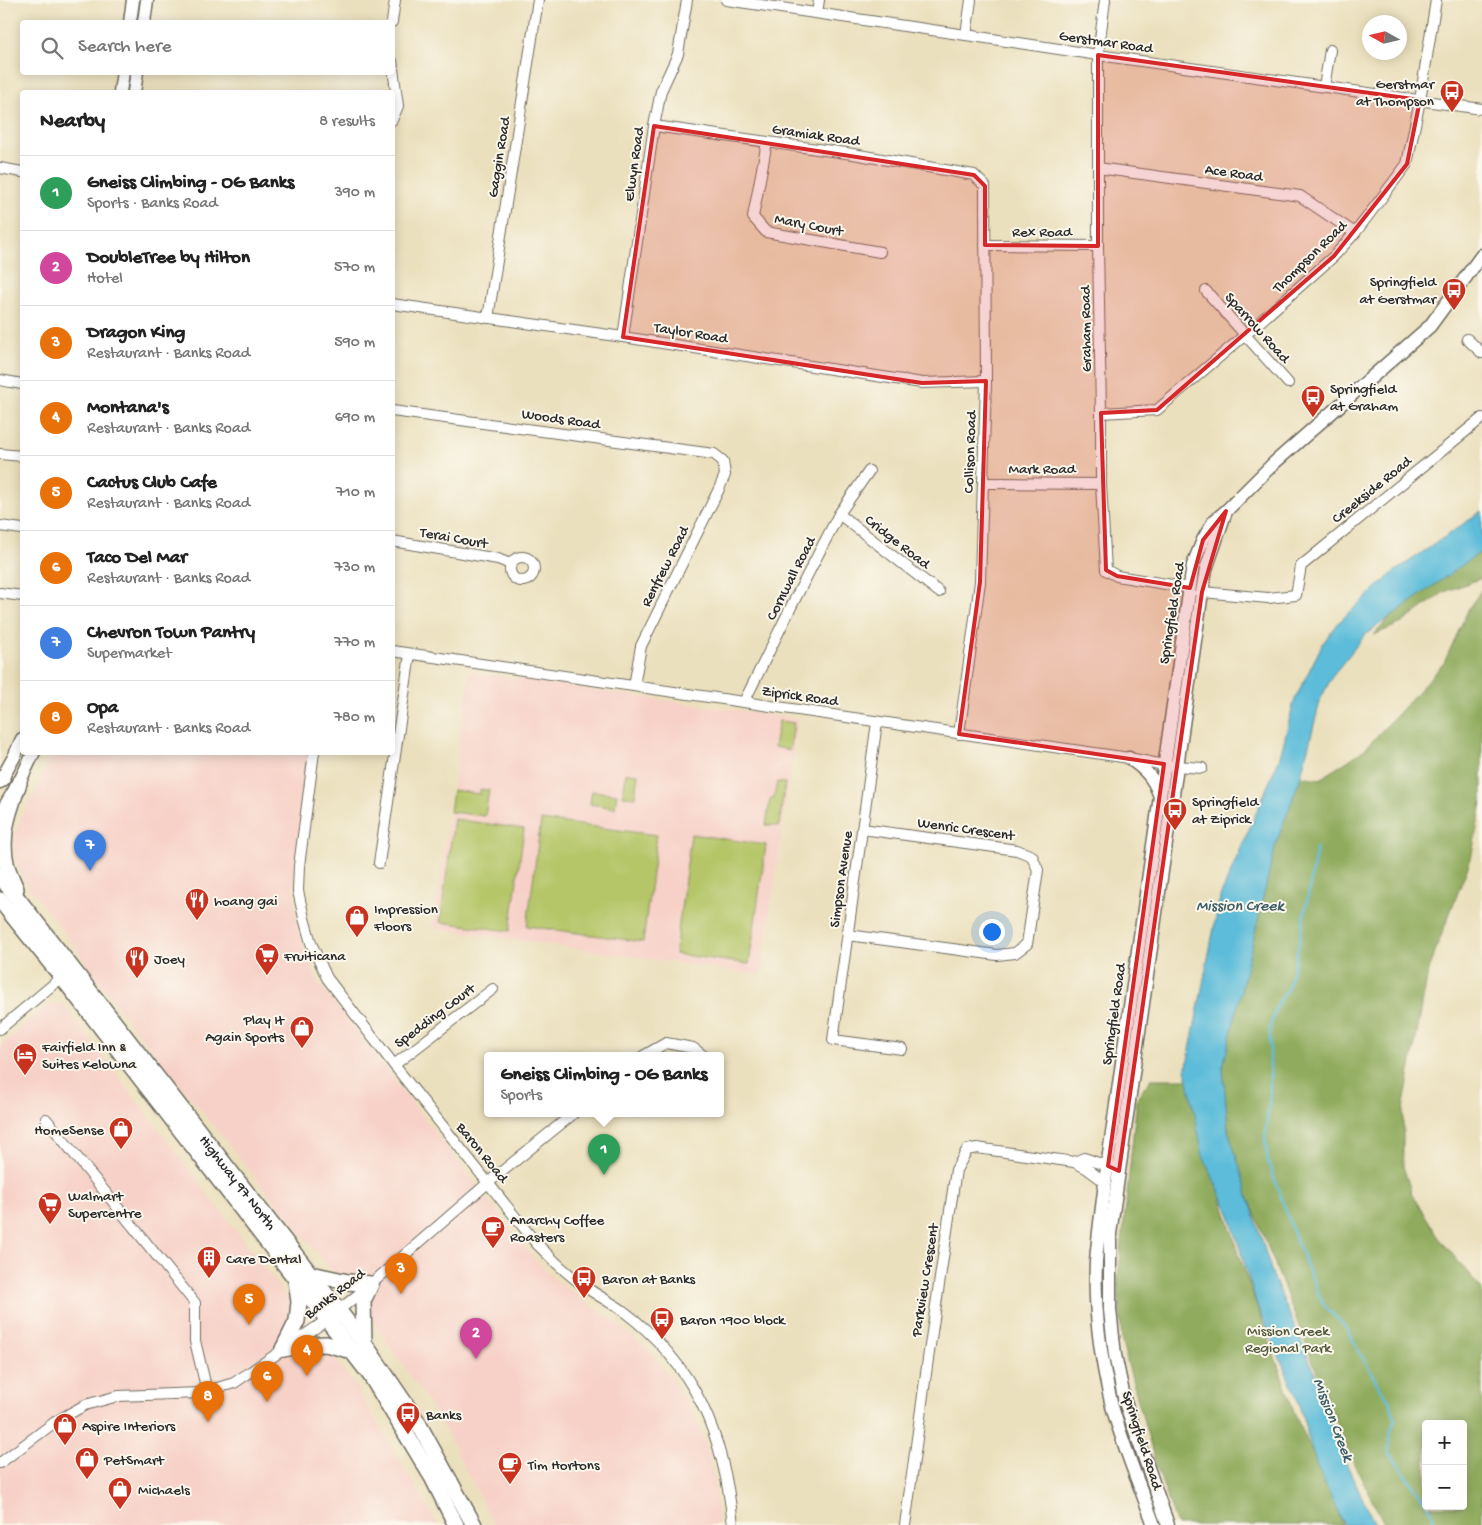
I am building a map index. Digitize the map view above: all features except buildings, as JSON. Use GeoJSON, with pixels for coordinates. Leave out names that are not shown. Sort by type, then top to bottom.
{"type":"FeatureCollection","features":[{"type":"Feature","properties":{"kind":"highway"},"geometry":{"type":"LineString","coordinates":[[19,784],[6,820],[4,845],[7,865],[22,904]]}},
{"type":"Feature","properties":{"kind":"highway","name":"Highway 97 North"},"geometry":{"type":"LineString","coordinates":[[0,876],[311,1274],[333,1315]]}},
{"type":"Feature","properties":{"kind":"highway","name":"Highway 97 North"},"geometry":{"type":"LineString","coordinates":[[0,900],[295,1278],[333,1315],[417,1421],[474,1525]]}},
{"type":"Feature","properties":{"kind":"highway"},"geometry":{"type":"LineString","coordinates":[[62,978],[84,984]]}},
{"type":"Feature","properties":{"kind":"highway"},"geometry":{"type":"LineString","coordinates":[[283,1349],[326,1344],[358,1347],[362,1301],[371,1284],[348,1282],[311,1274]]}},
{"type":"Feature","properties":{"kind":"highway"},"geometry":{"type":"LineString","coordinates":[[283,1349],[297,1321],[299,1302],[295,1278]]}},
{"type":"Feature","properties":{"kind":"highway","name":"Highway 97 North"},"geometry":{"type":"LineString","coordinates":[[358,1347],[371,1376],[432,1477],[456,1525]]}},
{"type":"Feature","properties":{"kind":"main road"},"geometry":{"type":"LineString","coordinates":[[130,20],[133,0]]}},
{"type":"Feature","properties":{"kind":"main road"},"geometry":{"type":"LineString","coordinates":[[144,20],[147,0]]}},
{"type":"Feature","properties":{"kind":"main road"},"geometry":{"type":"LineString","coordinates":[[120,90],[123,75]]}},
{"type":"Feature","properties":{"kind":"main road"},"geometry":{"type":"LineString","coordinates":[[134,90],[137,75]]}},
{"type":"Feature","properties":{"kind":"main road","name":"Springfield Road"},"geometry":{"type":"LineString","coordinates":[[1168,1525],[1125,1402],[1115,1355],[1110,1310],[1109,1266],[1114,1168],[1164,764],[1196,590],[1206,569],[1226,511],[1274,462],[1430,326],[1482,255]]}},
{"type":"Feature","properties":{"kind":"main road","name":"Springfield Road"},"geometry":{"type":"LineString","coordinates":[[1154,1525],[1112,1406],[1102,1351],[1096,1264],[1105,1182],[1114,1168],[1177,766],[1196,590]]}},
{"type":"Feature","properties":{"kind":"main road"},"geometry":{"type":"LineString","coordinates":[[1,780],[20,744]]}},
{"type":"Feature","properties":{"kind":"main road"},"geometry":{"type":"LineString","coordinates":[[0,814],[19,784],[33,755]]}},
{"type":"Feature","properties":{"kind":"main road"},"geometry":{"type":"LineString","coordinates":[[1129,758],[1151,776],[1160,796]]}},
{"type":"Feature","properties":{"kind":"street"},"geometry":{"type":"LineString","coordinates":[[392,20],[395,0]]}},
{"type":"Feature","properties":{"kind":"street","name":"Gaggin Road"},"geometry":{"type":"LineString","coordinates":[[488,318],[538,0]]}},
{"type":"Feature","properties":{"kind":"street","name":"Elwyn Road"},"geometry":{"type":"LineString","coordinates":[[623,337],[654,126],[661,91],[678,54],[687,0]]}},
{"type":"Feature","properties":{"kind":"street","name":"Gerstmar Road"},"geometry":{"type":"LineString","coordinates":[[726,0],[1482,109]]}},
{"type":"Feature","properties":{"kind":"street"},"geometry":{"type":"LineString","coordinates":[[817,13],[819,0]]}},
{"type":"Feature","properties":{"kind":"street"},"geometry":{"type":"LineString","coordinates":[[966,35],[971,0]]}},
{"type":"Feature","properties":{"kind":"street","name":"Graham Road"},"geometry":{"type":"LineString","coordinates":[[1105,0],[1098,55],[1098,246],[1101,484],[1106,570],[1117,576],[1196,590],[1268,598],[1296,595]]}},
{"type":"Feature","properties":{"kind":"street","name":"Thompson Road"},"geometry":{"type":"LineString","coordinates":[[1101,413],[1157,410],[1334,256],[1355,233],[1407,164],[1420,100],[1436,0]]}},
{"type":"Feature","properties":{"kind":"street"},"geometry":{"type":"LineString","coordinates":[[1324,87],[1330,50]]}},
{"type":"Feature","properties":{"kind":"street"},"geometry":{"type":"LineString","coordinates":[[394,75],[398,106],[395,113]]}},
{"type":"Feature","properties":{"kind":"street","name":"Gramiak Road"},"geometry":{"type":"LineString","coordinates":[[654,126],[853,154],[974,175]]}},
{"type":"Feature","properties":{"kind":"street","name":"Mary Court"},"geometry":{"type":"LineString","coordinates":[[767,142],[754,217],[766,232],[880,252]]}},
{"type":"Feature","properties":{"kind":"street"},"geometry":{"type":"LineString","coordinates":[[0,168],[20,172]]}},
{"type":"Feature","properties":{"kind":"street","name":"Ace Road"},"geometry":{"type":"LineString","coordinates":[[1098,168],[1300,196],[1355,233]]}},
{"type":"Feature","properties":{"kind":"street","name":"Collison Road"},"geometry":{"type":"LineString","coordinates":[[959,734],[980,582],[986,381],[985,186],[974,175]]}},
{"type":"Feature","properties":{"kind":"street","name":"Rex Road"},"geometry":{"type":"LineString","coordinates":[[985,245],[1098,246]]}},
{"type":"Feature","properties":{"kind":"street","name":"Sparrow Road"},"geometry":{"type":"LineString","coordinates":[[1206,291],[1288,383]]}},
{"type":"Feature","properties":{"kind":"street","name":"Taylor Road"},"geometry":{"type":"LineString","coordinates":[[395,304],[922,383],[986,381]]}},
{"type":"Feature","properties":{"kind":"street"},"geometry":{"type":"LineString","coordinates":[[1467,339],[1482,353]]}},
{"type":"Feature","properties":{"kind":"street"},"geometry":{"type":"LineString","coordinates":[[0,380],[20,384]]}},
{"type":"Feature","properties":{"kind":"street","name":"Woods Road"},"geometry":{"type":"LineString","coordinates":[[395,411],[714,454],[723,461]]}},
{"type":"Feature","properties":{"kind":"street","name":"Creekside Road"},"geometry":{"type":"LineString","coordinates":[[1296,595],[1301,566],[1482,418]]}},
{"type":"Feature","properties":{"kind":"street"},"geometry":{"type":"LineString","coordinates":[[0,454],[20,456]]}},
{"type":"Feature","properties":{"kind":"street","name":"Renfrew Road"},"geometry":{"type":"LineString","coordinates":[[634,686],[641,646],[719,489],[725,475],[723,461]]}},
{"type":"Feature","properties":{"kind":"street","name":"Cornwall Road"},"geometry":{"type":"LineString","coordinates":[[744,702],[839,514],[869,471]]}},
{"type":"Feature","properties":{"kind":"street","name":"Mark Road"},"geometry":{"type":"LineString","coordinates":[[983,483],[1101,484]]}},
{"type":"Feature","properties":{"kind":"street","name":"Cridge Road"},"geometry":{"type":"LineString","coordinates":[[839,514],[939,592]]}},
{"type":"Feature","properties":{"kind":"street"},"geometry":{"type":"LineString","coordinates":[[0,526],[20,529]]}},
{"type":"Feature","properties":{"kind":"street","name":"Terai Court"},"geometry":{"type":"LineString","coordinates":[[395,542],[498,559],[510,564]]}},
{"type":"Feature","properties":{"kind":"street"},"geometry":{"type":"LineString","coordinates":[[0,593],[20,596]]}},
{"type":"Feature","properties":{"kind":"street","name":"Ziprick Road"},"geometry":{"type":"LineString","coordinates":[[395,652],[1177,766],[1202,768]]}},
{"type":"Feature","properties":{"kind":"street"},"geometry":{"type":"LineString","coordinates":[[380,863],[410,654]]}},
{"type":"Feature","properties":{"kind":"street","name":"Simpson Avenue"},"geometry":{"type":"LineString","coordinates":[[877,722],[833,1040],[902,1049]]}},
{"type":"Feature","properties":{"kind":"street","name":"Baron Road"},"geometry":{"type":"LineString","coordinates":[[314,755],[299,866],[298,891],[311,943],[327,978],[536,1243],[560,1268],[622,1310],[653,1336],[677,1364],[699,1396],[715,1434],[726,1476],[733,1525]]}},
{"type":"Feature","properties":{"kind":"street","name":"Wenric Crescent"},"geometry":{"type":"LineString","coordinates":[[848,935],[997,954],[1015,952],[1028,944],[1038,870],[1032,856],[1017,850],[862,829]]}},
{"type":"Feature","properties":{"kind":"street"},"geometry":{"type":"LineString","coordinates":[[0,1029],[62,978]]}},
{"type":"Feature","properties":{"kind":"street","name":"Spedding Court"},"geometry":{"type":"LineString","coordinates":[[394,1065],[493,990]]}},
{"type":"Feature","properties":{"kind":"street"},"geometry":{"type":"LineString","coordinates":[[650,1052],[666,1042],[693,1048],[698,1052]]}},
{"type":"Feature","properties":{"kind":"street","name":"Banks Road"},"geometry":{"type":"LineString","coordinates":[[0,1464],[55,1422],[85,1405],[118,1396],[200,1392],[234,1383],[333,1315],[489,1182],[569,1117]]}},
{"type":"Feature","properties":{"kind":"street"},"geometry":{"type":"LineString","coordinates":[[46,1119],[195,1303],[195,1341],[206,1391]]}},
{"type":"Feature","properties":{"kind":"street","name":"Parkview Crescent"},"geometry":{"type":"LineString","coordinates":[[905,1525],[956,1170],[967,1150],[977,1148],[1074,1162],[1105,1182]]}},
{"type":"Feature","properties":{"kind":"street","name":"Parkview Crescent"},"geometry":{"type":"LineString","coordinates":[[1074,1162],[1084,1158],[1114,1168]]}},
{"type":"Feature","properties":{"kind":"highlighted area"},"geometry":{"type":"Polygon","coordinates":[[[1098,55],[1420,100],[1407,164],[1334,256],[1157,410],[1101,413],[1106,570],[1117,576],[1190,588],[1203,540],[1226,511],[1202,592],[1119,1171],[1108,1166],[1164,764],[959,734],[980,582],[986,381],[922,383],[623,337],[654,126],[974,175],[985,186],[985,245],[1098,246],[1098,55]]]}},
{"type":"Feature","properties":{"kind":"shaded area"},"geometry":{"type":"Polygon","coordinates":[[[470,672],[798,719],[761,975],[433,928],[470,672]]]}},
{"type":"Feature","properties":{"kind":"shaded area"},"geometry":{"type":"Polygon","coordinates":[[[52,755],[310,755],[294,868],[294,896],[296,920],[304,949],[319,984],[532,1256],[553,1278],[620,1326],[651,1353],[670,1377],[688,1405],[705,1440],[715,1482],[718,1525],[494,1525],[447,1433],[367,1312],[129,1022],[24,881],[14,857],[14,836],[21,816],[36,792],[52,755]]]}},
{"type":"Feature","properties":{"kind":"shaded area"},"geometry":{"type":"Polygon","coordinates":[[[62,1003],[356,1387],[438,1525],[0,1525],[0,1046],[50,1004],[62,1003]]]}},
{"type":"Feature","properties":{"kind":"green space"},"geometry":{"type":"Polygon","coordinates":[[[1482,550],[1482,578],[1444,592],[1402,623],[1374,635],[1391,616],[1482,550]]]}},
{"type":"Feature","properties":{"kind":"green space"},"geometry":{"type":"Polygon","coordinates":[[[1482,589],[1482,802],[1471,859],[1429,967],[1403,1110],[1403,1166],[1412,1194],[1439,1238],[1482,1290],[1482,1525],[1385,1525],[1349,1454],[1243,1183],[1229,1136],[1219,1069],[1291,775],[1320,779],[1364,750],[1444,663],[1469,608],[1482,589]]]}},
{"type":"Feature","properties":{"kind":"green space"},"geometry":{"type":"Polygon","coordinates":[[[779,721],[794,723],[790,750],[774,747],[779,721]]]}},
{"type":"Feature","properties":{"kind":"green space"},"geometry":{"type":"Polygon","coordinates":[[[626,773],[638,774],[635,797],[623,796],[626,773]]]}},
{"type":"Feature","properties":{"kind":"green space"},"geometry":{"type":"Polygon","coordinates":[[[777,782],[785,783],[779,826],[766,825],[770,799],[774,797],[777,782]]]}},
{"type":"Feature","properties":{"kind":"green space"},"geometry":{"type":"Polygon","coordinates":[[[480,789],[489,790],[485,816],[450,812],[453,790],[480,794],[480,789]]]}},
{"type":"Feature","properties":{"kind":"green space"},"geometry":{"type":"Polygon","coordinates":[[[592,791],[617,794],[615,808],[590,804],[592,791]]]}},
{"type":"Feature","properties":{"kind":"green space"},"geometry":{"type":"Polygon","coordinates":[[[454,819],[524,829],[510,931],[440,922],[454,819]]]}},
{"type":"Feature","properties":{"kind":"green space"},"geometry":{"type":"Polygon","coordinates":[[[541,820],[657,835],[643,942],[527,926],[541,820]]]}},
{"type":"Feature","properties":{"kind":"green space"},"geometry":{"type":"Polygon","coordinates":[[[691,834],[766,845],[749,964],[675,954],[691,834]]]}},
{"type":"Feature","properties":{"kind":"green space"},"geometry":{"type":"Polygon","coordinates":[[[1151,1079],[1193,1079],[1204,1144],[1239,1255],[1295,1414],[1336,1504],[1342,1525],[1177,1525],[1156,1465],[1122,1343],[1118,1279],[1137,1098],[1151,1079]]]}},
{"type":"Feature","properties":{"kind":"water","name":"Mission Creek"},"geometry":{"type":"Polygon","coordinates":[[[1482,511],[1482,551],[1366,634],[1333,675],[1321,698],[1300,779],[1276,844],[1223,1067],[1228,1130],[1273,1276],[1315,1373],[1339,1448],[1375,1525],[1344,1525],[1317,1467],[1297,1398],[1257,1305],[1229,1213],[1203,1156],[1186,1070],[1220,897],[1280,757],[1294,701],[1323,643],[1340,621],[1394,572],[1482,511]]]}},
{"type":"Feature","properties":{"kind":"waterway"},"geometry":{"type":"LineString","coordinates":[[1317,848],[1296,958],[1288,988],[1278,1004],[1270,1027],[1270,1095],[1265,1138],[1268,1162],[1297,1242],[1323,1304],[1346,1328],[1378,1385],[1390,1401],[1395,1419],[1389,1437],[1389,1452],[1422,1497]]}},
{"type":"Feature","properties":{"kind":"waterway"},"geometry":{"type":"LineString","coordinates":[[1431,1510],[1435,1525]]}},
{"type":"Feature","properties":{"kind":"place","name":"Gerstmar at Thompson"},"geometry":{"type":"Point","coordinates":[1452,113]}},
{"type":"Feature","properties":{"kind":"place","name":"Springfield at Gerstmar"},"geometry":{"type":"Point","coordinates":[1454,311]}},
{"type":"Feature","properties":{"kind":"place","name":"Springfield at Graham"},"geometry":{"type":"Point","coordinates":[1313,418]}},
{"type":"Feature","properties":{"kind":"place","name":"Springfield at Ziprick"},"geometry":{"type":"Point","coordinates":[1175,831]}},
{"type":"Feature","properties":{"kind":"place","name":"Chevron Town Pantry"},"geometry":{"type":"Point","coordinates":[90,871]}},
{"type":"Feature","properties":{"kind":"place","name":"hoang gai"},"geometry":{"type":"Point","coordinates":[197,921]}},
{"type":"Feature","properties":{"kind":"place","name":"Impression Floors"},"geometry":{"type":"Point","coordinates":[357,938]}},
{"type":"Feature","properties":{"kind":"place","name":"Fruiticana"},"geometry":{"type":"Point","coordinates":[267,976]}},
{"type":"Feature","properties":{"kind":"place","name":"Joey"},"geometry":{"type":"Point","coordinates":[137,979]}},
{"type":"Feature","properties":{"kind":"place","name":"Play It Again Sports"},"geometry":{"type":"Point","coordinates":[302,1049]}},
{"type":"Feature","properties":{"kind":"place","name":"Fairfield Inn & Suites Kelowna"},"geometry":{"type":"Point","coordinates":[25,1076]}},
{"type":"Feature","properties":{"kind":"place","name":"HomeSense"},"geometry":{"type":"Point","coordinates":[121,1150]}},
{"type":"Feature","properties":{"kind":"place","name":"Gneiss Climbing - OG Banks"},"geometry":{"type":"Point","coordinates":[604,1175]}},
{"type":"Feature","properties":{"kind":"place","name":"Walmart Supercentre"},"geometry":{"type":"Point","coordinates":[50,1225]}},
{"type":"Feature","properties":{"kind":"place","name":"Anarchy Coffee Roasters"},"geometry":{"type":"Point","coordinates":[493,1249]}},
{"type":"Feature","properties":{"kind":"place","name":"Care Dental"},"geometry":{"type":"Point","coordinates":[209,1279]}},
{"type":"Feature","properties":{"kind":"place","name":"Dragon King"},"geometry":{"type":"Point","coordinates":[401,1294]}},
{"type":"Feature","properties":{"kind":"place","name":"Baron at Banks"},"geometry":{"type":"Point","coordinates":[584,1299]}},
{"type":"Feature","properties":{"kind":"place","name":"Cactus Club Cafe"},"geometry":{"type":"Point","coordinates":[249,1325]}},
{"type":"Feature","properties":{"kind":"place","name":"Baron 1900 block"},"geometry":{"type":"Point","coordinates":[662,1340]}},
{"type":"Feature","properties":{"kind":"place","name":"DoubleTree by Hilton"},"geometry":{"type":"Point","coordinates":[476,1359]}},
{"type":"Feature","properties":{"kind":"place","name":"Montana's"},"geometry":{"type":"Point","coordinates":[307,1376]}},
{"type":"Feature","properties":{"kind":"place","name":"Taco Del Mar"},"geometry":{"type":"Point","coordinates":[267,1402]}},
{"type":"Feature","properties":{"kind":"place","name":"Opa"},"geometry":{"type":"Point","coordinates":[208,1422]}},
{"type":"Feature","properties":{"kind":"place","name":"Banks"},"geometry":{"type":"Point","coordinates":[408,1435]}},
{"type":"Feature","properties":{"kind":"place","name":"Aspire Interiors"},"geometry":{"type":"Point","coordinates":[65,1446]}},
{"type":"Feature","properties":{"kind":"place","name":"PetSmart"},"geometry":{"type":"Point","coordinates":[87,1480]}},
{"type":"Feature","properties":{"kind":"place","name":"Tim Hortons"},"geometry":{"type":"Point","coordinates":[510,1485]}},
{"type":"Feature","properties":{"kind":"place","name":"Michaels"},"geometry":{"type":"Point","coordinates":[120,1510]}},
{"type":"Feature","properties":{"kind":"park label","name":"Mission Creek Regional Park"},"geometry":{"type":"Point","coordinates":[1288,1338]}}]}
